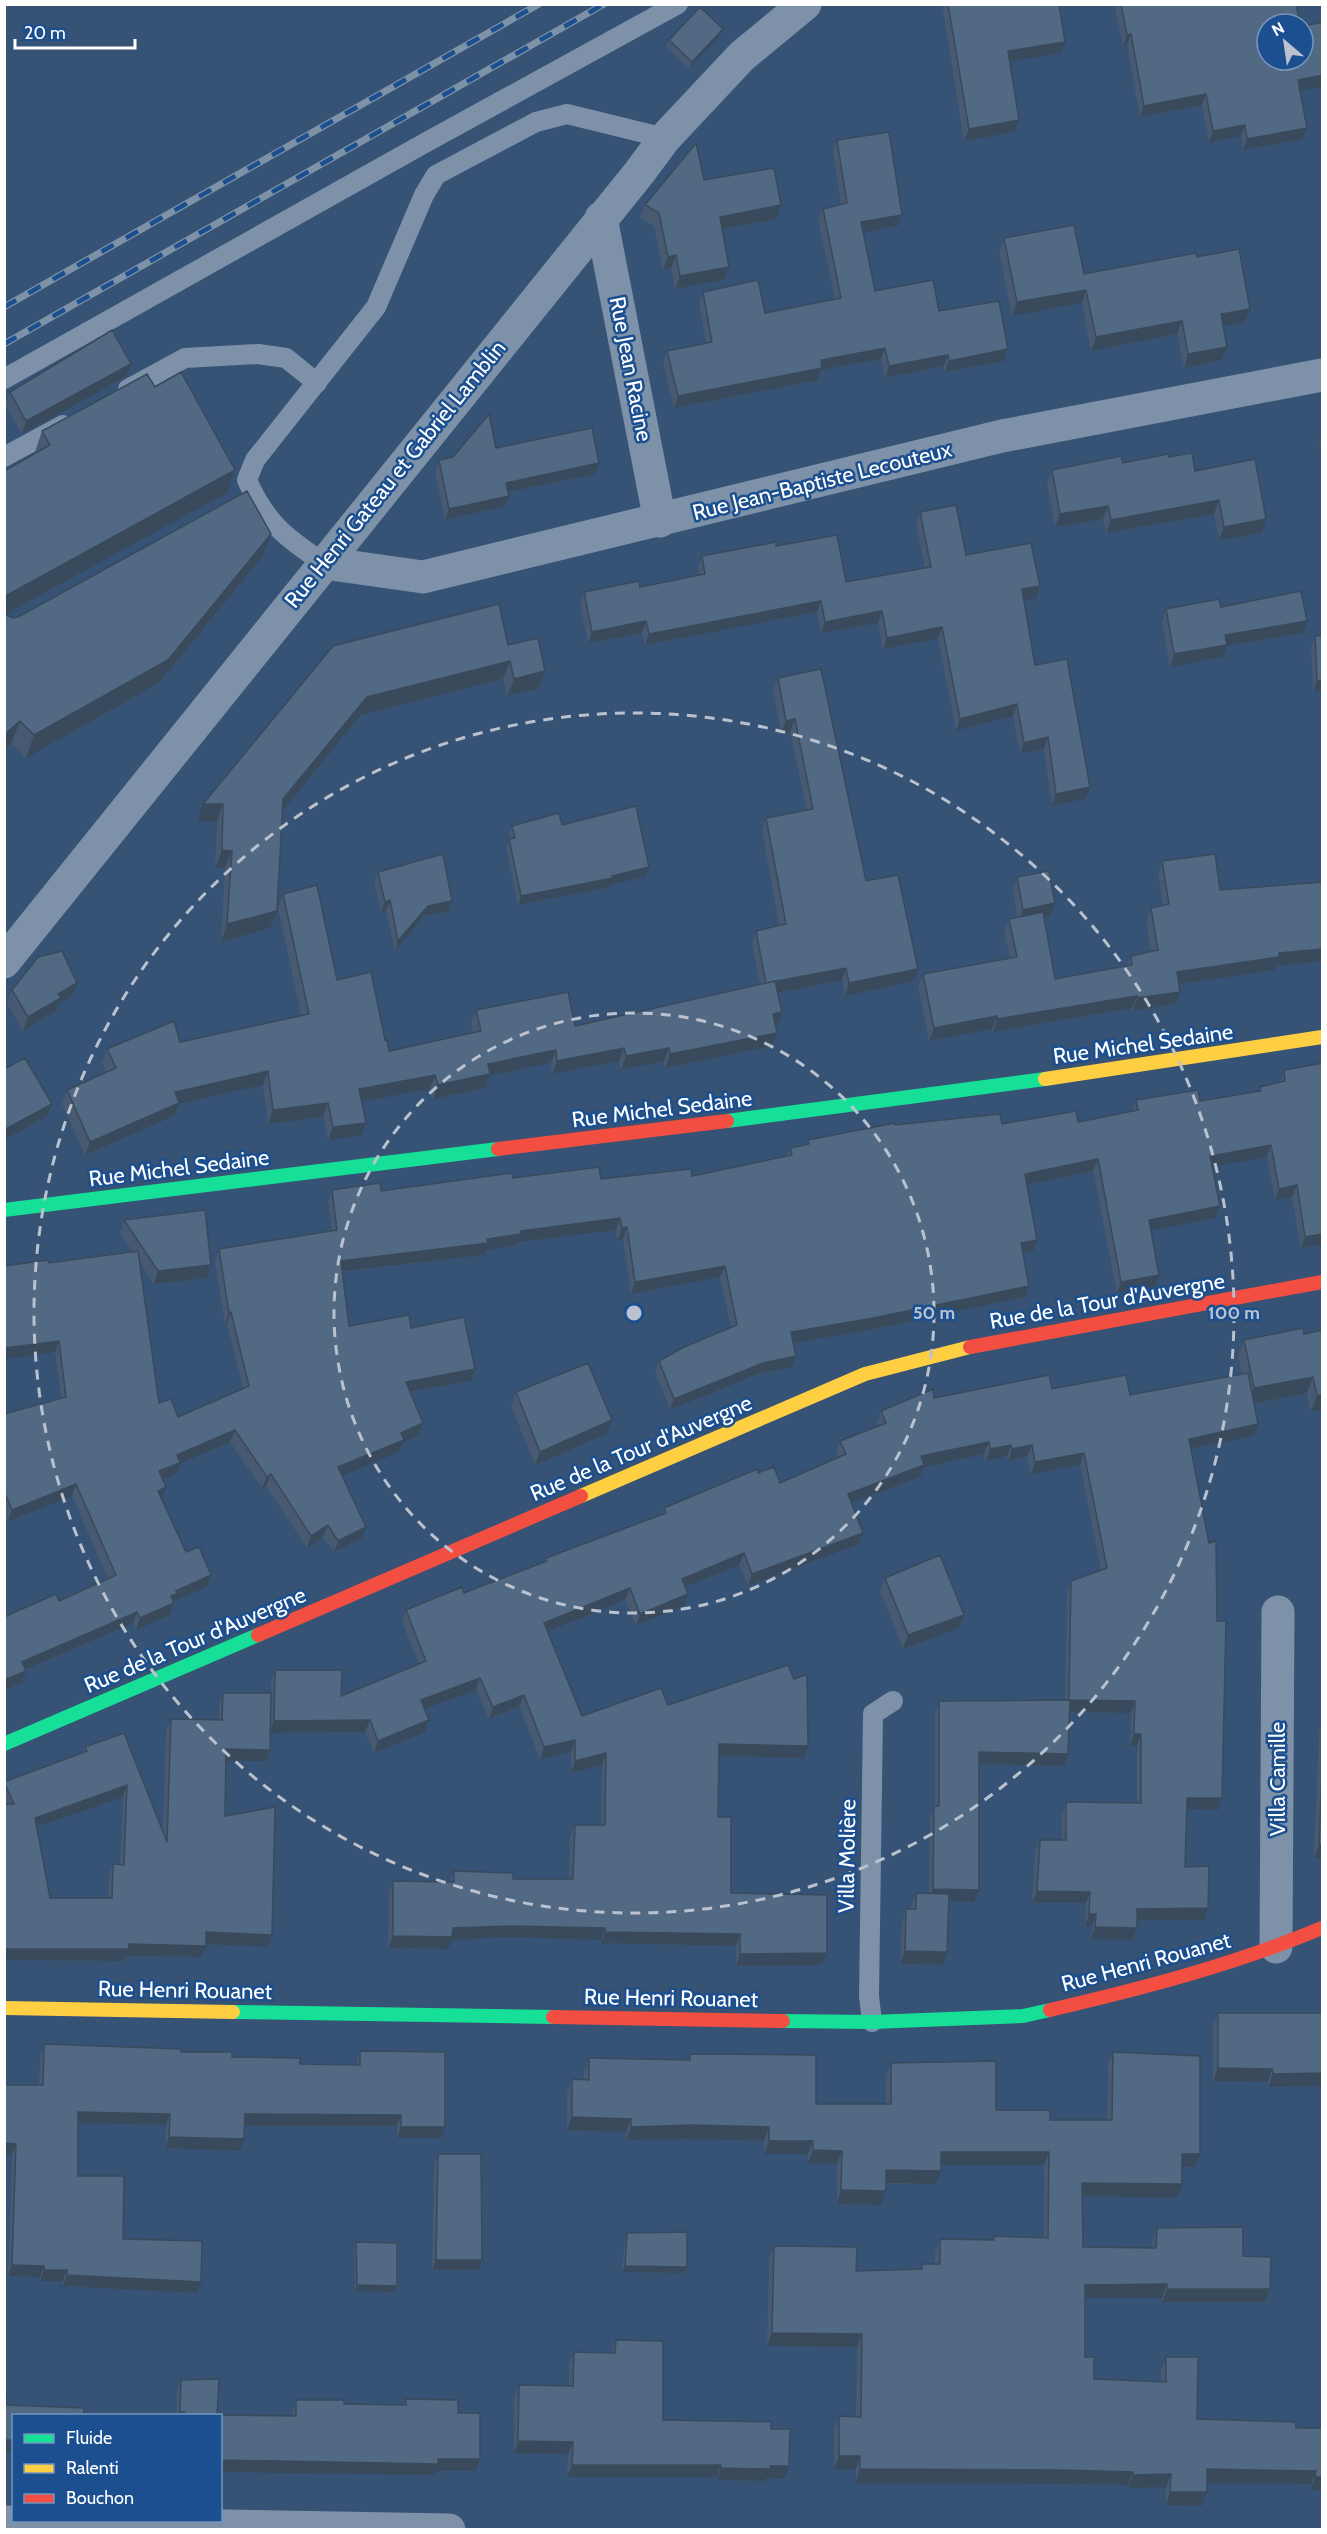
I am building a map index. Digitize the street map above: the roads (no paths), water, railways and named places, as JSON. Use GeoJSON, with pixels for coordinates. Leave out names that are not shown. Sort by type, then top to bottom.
{"type":"FeatureCollection","features":[{"type":"Feature","properties":{"kind":"street","name":"Rue Henri Gateau et Gabriel Lamblin"},"geometry":{"type":"LineString","coordinates":[[4,962],[639,173],[664,138],[742,56],[805,4]]}},
{"type":"Feature","properties":{"kind":"street","name":"Rue Jean Racine"},"geometry":{"type":"LineString","coordinates":[[602,218],[660,521]]}},
{"type":"Feature","properties":{"kind":"street","name":"Rue Jean-Baptiste Lecouteux"},"geometry":{"type":"LineString","coordinates":[[324,563],[423,577],[1002,436],[1323,375]]}},
{"type":"Feature","properties":{"kind":"street","name":"Rue Michel Sedaine"},"geometry":{"type":"LineString","coordinates":[[4,1210],[745,1119],[1027,1082],[1323,1038]]}},
{"type":"Feature","properties":{"kind":"street","name":"Rue de la Tour d'Auvergne"},"geometry":{"type":"LineString","coordinates":[[4,1744],[865,1374],[953,1350],[1323,1282]]}},
{"type":"Feature","properties":{"kind":"street","name":"Villa Camille"},"geometry":{"type":"LineString","coordinates":[[1276,1947],[1278,1612]]}},
{"type":"Feature","properties":{"kind":"street","name":"Rue Henri Rouanet"},"geometry":{"type":"LineString","coordinates":[[4,2008],[873,2022],[1023,2016],[1157,1984],[1276,1947],[1323,1928]]}},
{"type":"Feature","properties":{"kind":"street"},"geometry":{"type":"LineString","coordinates":[[4,2522],[449,2529]]}},
{"type":"Feature","properties":{"kind":"lane"},"geometry":{"type":"LineString","coordinates":[[4,379],[678,4]]}},
{"type":"Feature","properties":{"kind":"lane"},"geometry":{"type":"LineString","coordinates":[[324,563],[289,541],[261,509],[247,480],[255,460],[376,307],[424,195],[436,175],[536,122],[567,114],[664,138]]}},
{"type":"Feature","properties":{"kind":"lane"},"geometry":{"type":"LineString","coordinates":[[115,396],[185,358],[258,354],[286,358],[317,383]]}},
{"type":"Feature","properties":{"kind":"lane"},"geometry":{"type":"LineString","coordinates":[[4,457],[75,418]]}},
{"type":"Feature","properties":{"kind":"lane"},"geometry":{"type":"LineString","coordinates":[[232,504],[252,493]]}},
{"type":"Feature","properties":{"kind":"lane","name":"Villa Molière"},"geometry":{"type":"LineString","coordinates":[[873,2022],[869,1996],[873,1714],[893,1701]]}},
{"type":"Feature","properties":{"kind":"railway"},"geometry":{"type":"LineString","coordinates":[[4,307],[539,4]]}},
{"type":"Feature","properties":{"kind":"railway"},"geometry":{"type":"LineString","coordinates":[[4,344],[604,4]]}}]}
